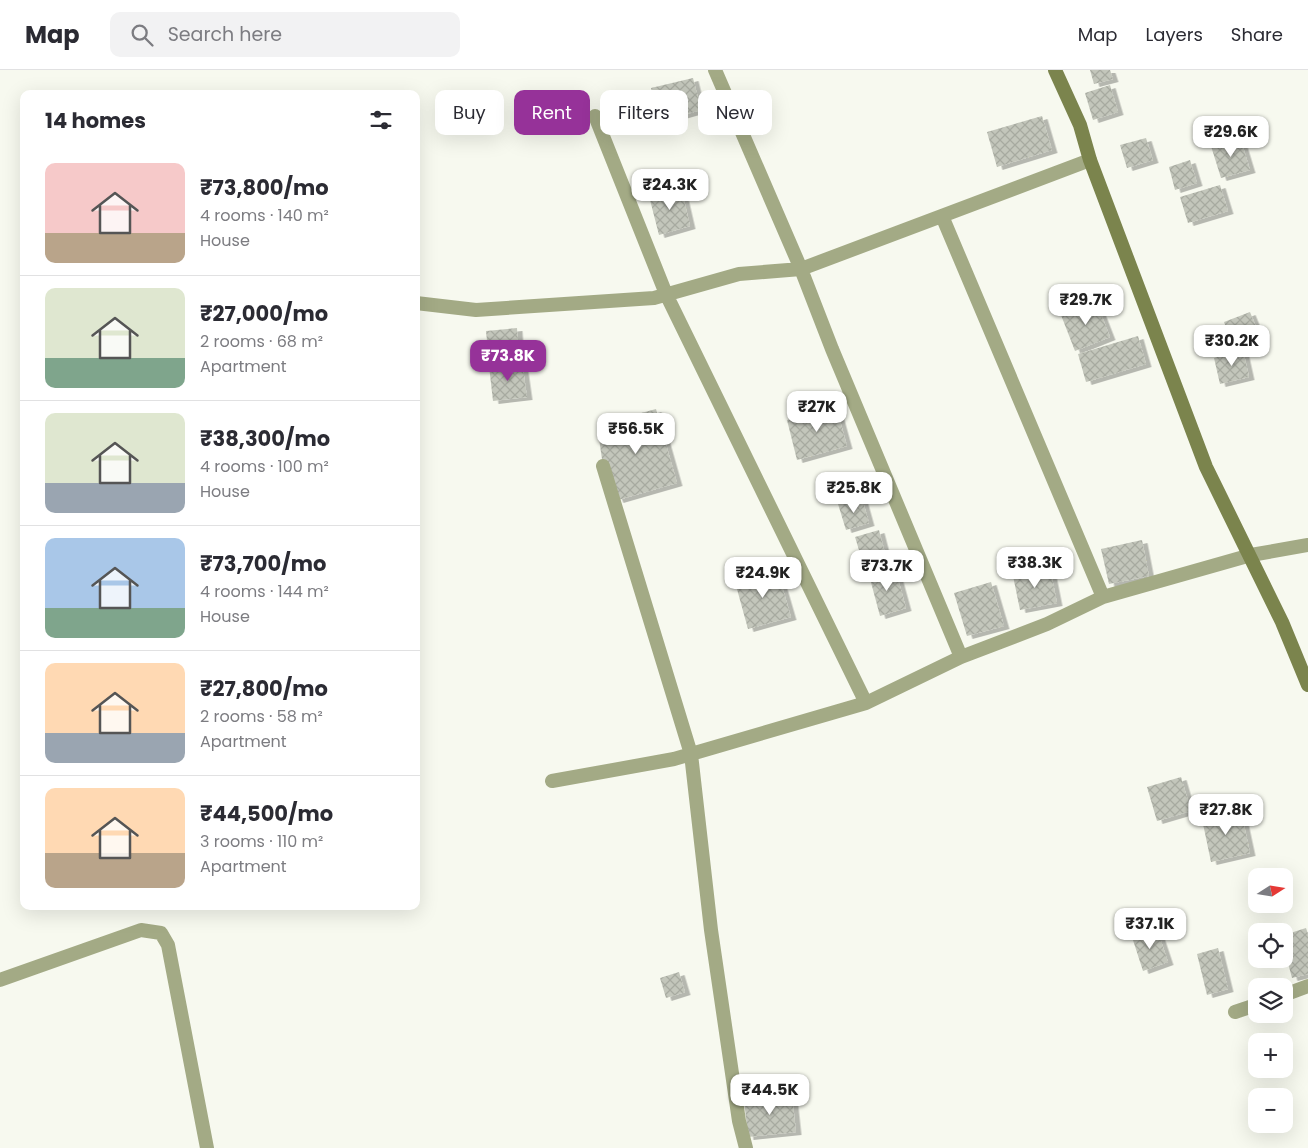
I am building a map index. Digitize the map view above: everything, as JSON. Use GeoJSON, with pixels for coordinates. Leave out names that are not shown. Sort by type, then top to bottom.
{"type":"FeatureCollection","features":[{"type":"Feature","properties":{"kind":"main road"},"geometry":{"type":"LineString","coordinates":[[1055,70],[1080,125],[1090,160],[1206,467],[1251,555],[1308,685]]}},
{"type":"Feature","properties":{"kind":"street"},"geometry":{"type":"LineString","coordinates":[[715,70],[801,269],[832,349],[961,657]]}},
{"type":"Feature","properties":{"kind":"street"},"geometry":{"type":"LineString","coordinates":[[596,116],[666,294],[866,703]]}},
{"type":"Feature","properties":{"kind":"street"},"geometry":{"type":"LineString","coordinates":[[420,303],[476,310],[654,298],[738,274],[801,269],[1090,160]]}},
{"type":"Feature","properties":{"kind":"street"},"geometry":{"type":"LineString","coordinates":[[942,216],[1103,597]]}},
{"type":"Feature","properties":{"kind":"street"},"geometry":{"type":"LineString","coordinates":[[603,466],[691,754],[711,930],[739,1121],[746,1148]]}},
{"type":"Feature","properties":{"kind":"street"},"geometry":{"type":"LineString","coordinates":[[552,781],[674,759],[866,703],[961,657],[1047,624],[1103,597],[1251,555],[1308,545]]}},
{"type":"Feature","properties":{"kind":"street"},"geometry":{"type":"LineString","coordinates":[[0,980],[141,930],[161,933],[168,945],[207,1148]]}},
{"type":"Feature","properties":{"kind":"street"},"geometry":{"type":"LineString","coordinates":[[1293,992],[1308,986]]}},
{"type":"Feature","properties":{"kind":"street"},"geometry":{"type":"LineString","coordinates":[[1235,1012],[1248,1007]]}},
{"type":"Feature","properties":{"kind":"building"},"geometry":{"type":"Polygon","coordinates":[[[1090,70],[1110,70],[1113,79],[1094,84],[1090,70]]]}},
{"type":"Feature","properties":{"kind":"building"},"geometry":{"type":"Polygon","coordinates":[[[693,78],[698,98],[698,111],[688,114],[688,90],[651,90],[651,88],[693,78]]]}},
{"type":"Feature","properties":{"kind":"building"},"geometry":{"type":"Polygon","coordinates":[[[1110,85],[1118,112],[1093,120],[1085,93],[1110,85]]]}},
{"type":"Feature","properties":{"kind":"building"},"geometry":{"type":"Polygon","coordinates":[[[1042,116],[1052,150],[997,167],[987,132],[1042,116]]]}},
{"type":"Feature","properties":{"kind":"building"},"geometry":{"type":"Polygon","coordinates":[[[1240,137],[1250,170],[1221,178],[1211,146],[1240,137]]]}},
{"type":"Feature","properties":{"kind":"building"},"geometry":{"type":"Polygon","coordinates":[[[1146,138],[1153,160],[1127,168],[1120,145],[1146,138]]]}},
{"type":"Feature","properties":{"kind":"building"},"geometry":{"type":"Polygon","coordinates":[[[1190,160],[1197,183],[1175,190],[1169,167],[1190,160]]]}},
{"type":"Feature","properties":{"kind":"building"},"geometry":{"type":"Polygon","coordinates":[[[1220,185],[1228,211],[1188,223],[1180,197],[1220,185]]]}},
{"type":"Feature","properties":{"kind":"building"},"geometry":{"type":"Polygon","coordinates":[[[681,187],[690,226],[659,235],[649,196],[681,187]]]}},
{"type":"Feature","properties":{"kind":"building"},"geometry":{"type":"Polygon","coordinates":[[[1096,301],[1110,337],[1075,351],[1061,315],[1096,301]]]}},
{"type":"Feature","properties":{"kind":"building"},"geometry":{"type":"Polygon","coordinates":[[[1250,312],[1261,339],[1234,348],[1224,322],[1250,312]]]}},
{"type":"Feature","properties":{"kind":"building"},"geometry":{"type":"Polygon","coordinates":[[[517,328],[519,358],[489,361],[486,331],[517,328]]]}},
{"type":"Feature","properties":{"kind":"building"},"geometry":{"type":"Polygon","coordinates":[[[1138,336],[1146,364],[1086,382],[1078,354],[1138,336]]]}},
{"type":"Feature","properties":{"kind":"building"},"geometry":{"type":"Polygon","coordinates":[[[1243,350],[1249,377],[1220,384],[1214,358],[1243,350]]]}},
{"type":"Feature","properties":{"kind":"building"},"geometry":{"type":"Polygon","coordinates":[[[522,362],[527,397],[493,401],[489,366],[522,362]]]}},
{"type":"Feature","properties":{"kind":"building"},"geometry":{"type":"Polygon","coordinates":[[[836,406],[847,446],[797,460],[787,420],[836,406]]]}},
{"type":"Feature","properties":{"kind":"building"},"geometry":{"type":"Polygon","coordinates":[[[656,409],[677,483],[618,500],[603,466],[597,425],[656,409]]]}},
{"type":"Feature","properties":{"kind":"building"},"geometry":{"type":"Polygon","coordinates":[[[862,498],[869,523],[846,530],[838,504],[862,498]]]}},
{"type":"Feature","properties":{"kind":"building"},"geometry":{"type":"Polygon","coordinates":[[[879,530],[885,553],[862,560],[855,537],[879,530]]]}},
{"type":"Feature","properties":{"kind":"building"},"geometry":{"type":"Polygon","coordinates":[[[1142,540],[1149,576],[1109,584],[1101,549],[1142,540]]]}},
{"type":"Feature","properties":{"kind":"building"},"geometry":{"type":"Polygon","coordinates":[[[895,568],[906,608],[880,616],[869,575],[895,568]]]}},
{"type":"Feature","properties":{"kind":"building"},"geometry":{"type":"Polygon","coordinates":[[[1050,568],[1057,603],[1020,610],[1013,576],[1050,568]]]}},
{"type":"Feature","properties":{"kind":"building"},"geometry":{"type":"Polygon","coordinates":[[[777,569],[791,617],[748,629],[735,582],[777,569]]]}},
{"type":"Feature","properties":{"kind":"building"},"geometry":{"type":"Polygon","coordinates":[[[991,582],[1004,626],[967,636],[954,593],[991,582]]]}},
{"type":"Feature","properties":{"kind":"building"},"geometry":{"type":"Polygon","coordinates":[[[1181,777],[1191,811],[1157,821],[1147,787],[1181,777]]]}},
{"type":"Feature","properties":{"kind":"building"},"geometry":{"type":"Polygon","coordinates":[[[1241,811],[1250,853],[1211,862],[1202,819],[1241,811]]]}},
{"type":"Feature","properties":{"kind":"building"},"geometry":{"type":"Polygon","coordinates":[[[1306,928],[1308,934],[1308,974],[1292,978],[1289,968],[1293,968],[1293,932],[1306,928]]]}},
{"type":"Feature","properties":{"kind":"building"},"geometry":{"type":"Polygon","coordinates":[[[1157,929],[1168,962],[1143,971],[1132,937],[1157,929]]]}},
{"type":"Feature","properties":{"kind":"building"},"geometry":{"type":"Polygon","coordinates":[[[1218,948],[1228,989],[1207,995],[1197,954],[1218,948]]]}},
{"type":"Feature","properties":{"kind":"building"},"geometry":{"type":"Polygon","coordinates":[[[679,972],[685,992],[666,998],[660,978],[679,972]]]}},
{"type":"Feature","properties":{"kind":"building"},"geometry":{"type":"Polygon","coordinates":[[[792,1095],[796,1132],[748,1137],[744,1100],[792,1095]]]}}]}
